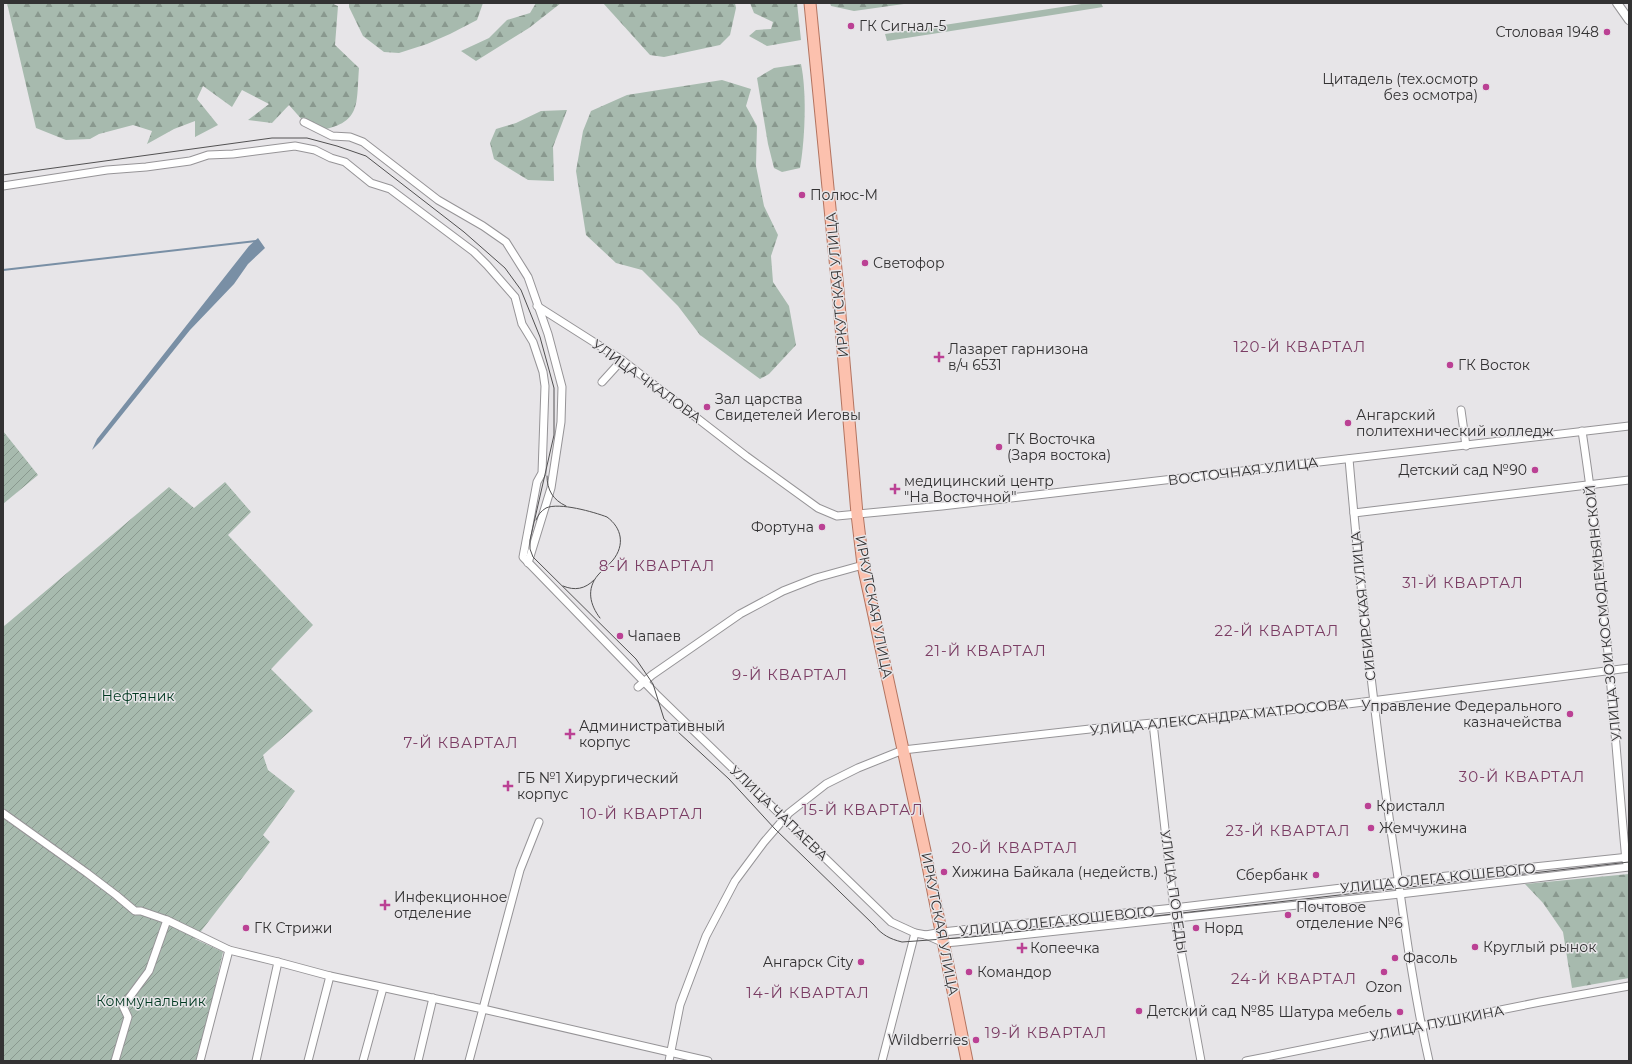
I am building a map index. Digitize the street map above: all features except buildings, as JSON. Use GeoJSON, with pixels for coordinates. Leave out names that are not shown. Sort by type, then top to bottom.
{"type":"FeatureCollection","features":[{"type":"Feature","properties":{"kind":"main road","name":"ИРКУТСКАЯ УЛИЦА"},"geometry":{"type":"LineString","coordinates":[[810,3],[863,565],[943,938],[967,1061]]}},
{"type":"Feature","properties":{"kind":"street"},"geometry":{"type":"LineString","coordinates":[[1617,3],[1629,20]]}},
{"type":"Feature","properties":{"kind":"street"},"geometry":{"type":"LineString","coordinates":[[304,122],[332,136],[350,137],[363,142],[438,200],[483,226],[506,242],[528,277],[548,334],[562,387],[561,422],[551,488],[528,563]]}},
{"type":"Feature","properties":{"kind":"street","name":"УЛИЦА ЧАПАЕВА"},"geometry":{"type":"LineString","coordinates":[[3,186],[107,170],[146,167],[190,161],[208,155],[233,154],[295,146],[315,150],[331,158],[345,162],[371,183],[390,189],[474,252],[515,297],[522,324],[533,342],[543,372],[545,386],[542,473],[537,482],[523,557],[644,681],[891,922],[915,933],[926,935]]}},
{"type":"Feature","properties":{"kind":"street","name":"УЛИЦА ЧКАЛОВА"},"geometry":{"type":"LineString","coordinates":[[537,306],[622,360],[746,456],[818,508],[837,516],[857,514]]}},
{"type":"Feature","properties":{"kind":"street"},"geometry":{"type":"LineString","coordinates":[[602,382],[622,360]]}},
{"type":"Feature","properties":{"kind":"street"},"geometry":{"type":"LineString","coordinates":[[1460,410],[1466,446]]}},
{"type":"Feature","properties":{"kind":"street","name":"ВОСТОЧНАЯ УЛИЦА"},"geometry":{"type":"LineString","coordinates":[[857,514],[942,506],[1629,426]]}},
{"type":"Feature","properties":{"kind":"street","name":"УЛИЦА ЗОИ КОСМОДЕМЬЯНСКОЙ"},"geometry":{"type":"LineString","coordinates":[[1582,431],[1590,485],[1610,670],[1628,867]]}},
{"type":"Feature","properties":{"kind":"street","name":"СИБИРСКАЯ УЛИЦА"},"geometry":{"type":"LineString","coordinates":[[1350,458],[1354,513],[1373,701],[1398,882],[1421,1026],[1429,1061]]}},
{"type":"Feature","properties":{"kind":"street"},"geometry":{"type":"LineString","coordinates":[[1354,513],[1629,480]]}},
{"type":"Feature","properties":{"kind":"street"},"geometry":{"type":"LineString","coordinates":[[638,687],[644,681],[740,614],[784,591],[816,578],[863,565]]}},
{"type":"Feature","properties":{"kind":"street","name":"УЛИЦА АЛЕКСАНДРА МАТРОСОВА"},"geometry":{"type":"LineString","coordinates":[[669,1061],[680,1005],[706,936],[735,882],[764,842],[789,813],[826,784],[858,768],[903,750],[1373,701],[1629,668]]}},
{"type":"Feature","properties":{"kind":"street","name":"УЛИЦА ПОБЕДЫ"},"geometry":{"type":"LineString","coordinates":[[1153,723],[1175,918],[1201,1061]]}},
{"type":"Feature","properties":{"kind":"street"},"geometry":{"type":"LineString","coordinates":[[3,813],[87,872],[135,911],[141,911],[168,920],[229,950],[330,976],[483,1009],[708,1061]]}},
{"type":"Feature","properties":{"kind":"street"},"geometry":{"type":"LineString","coordinates":[[469,1061],[520,870],[539,822]]}},
{"type":"Feature","properties":{"kind":"street","name":"УЛИЦА ОЛЕГА КОШЕВОГО"},"geometry":{"type":"LineString","coordinates":[[926,935],[943,938],[1174,908],[1627,857]]}},
{"type":"Feature","properties":{"kind":"street","name":"УЛИЦА ОЛЕГА КОШЕВОГО"},"geometry":{"type":"LineString","coordinates":[[926,935],[943,938],[1175,918],[1400,894],[1628,867]]}},
{"type":"Feature","properties":{"kind":"street"},"geometry":{"type":"LineString","coordinates":[[116,1061],[128,1017],[123,1006],[149,971],[168,920]]}},
{"type":"Feature","properties":{"kind":"street"},"geometry":{"type":"LineString","coordinates":[[882,1061],[915,933]]}},
{"type":"Feature","properties":{"kind":"street"},"geometry":{"type":"LineString","coordinates":[[200,1061],[229,950]]}},
{"type":"Feature","properties":{"kind":"street"},"geometry":{"type":"LineString","coordinates":[[256,1061],[278,962]]}},
{"type":"Feature","properties":{"kind":"street"},"geometry":{"type":"LineString","coordinates":[[308,1061],[330,976]]}},
{"type":"Feature","properties":{"kind":"street","name":"УЛИЦА ПУШКИНА"},"geometry":{"type":"LineString","coordinates":[[1246,1061],[1629,986]]}},
{"type":"Feature","properties":{"kind":"street"},"geometry":{"type":"LineString","coordinates":[[363,1061],[383,988]]}},
{"type":"Feature","properties":{"kind":"street"},"geometry":{"type":"LineString","coordinates":[[418,1061],[433,998]]}},
{"type":"Feature","properties":{"kind":"green space"},"geometry":{"type":"Polygon","coordinates":[[[7,3],[331,3],[338,6],[335,45],[359,68],[358,93],[354,111],[349,118],[342,123],[332,128],[317,131],[304,122],[289,105],[272,123],[248,120],[269,104],[242,90],[232,107],[203,86],[197,99],[218,125],[195,137],[195,121],[174,129],[147,144],[152,131],[133,125],[99,134],[90,139],[66,140],[36,128],[7,3]]]}},
{"type":"Feature","properties":{"kind":"green space"},"geometry":{"type":"Polygon","coordinates":[[[349,3],[483,3],[477,20],[427,44],[399,53],[384,52],[363,36],[349,7],[349,3]]]}},
{"type":"Feature","properties":{"kind":"green space"},"geometry":{"type":"Polygon","coordinates":[[[536,3],[561,3],[529,28],[476,61],[461,51],[489,38],[507,20],[530,13],[536,3]]]}},
{"type":"Feature","properties":{"kind":"green space"},"geometry":{"type":"Polygon","coordinates":[[[603,3],[735,3],[736,8],[730,35],[720,45],[664,57],[650,55],[603,3]]]}},
{"type":"Feature","properties":{"kind":"green space"},"geometry":{"type":"Polygon","coordinates":[[[750,3],[797,3],[801,40],[767,46],[749,36],[756,30],[771,29],[773,22],[754,13],[750,3]]]}},
{"type":"Feature","properties":{"kind":"green space"},"geometry":{"type":"Polygon","coordinates":[[[830,3],[911,3],[854,11],[831,6],[830,3]]]}},
{"type":"Feature","properties":{"kind":"green space"},"geometry":{"type":"Polygon","coordinates":[[[1088,3],[1101,3],[1103,7],[887,41],[885,34],[1088,3]]]}},
{"type":"Feature","properties":{"kind":"green space"},"geometry":{"type":"Polygon","coordinates":[[[801,64],[805,116],[800,168],[782,172],[774,168],[768,144],[757,78],[774,68],[801,64]]]}},
{"type":"Feature","properties":{"kind":"green space"},"geometry":{"type":"Polygon","coordinates":[[[722,80],[751,89],[746,106],[757,126],[756,166],[764,206],[778,235],[771,256],[773,282],[789,306],[796,345],[769,374],[760,379],[700,335],[678,306],[642,270],[616,263],[586,235],[576,171],[583,131],[591,111],[627,95],[722,80]]]}},
{"type":"Feature","properties":{"kind":"green space"},"geometry":{"type":"Polygon","coordinates":[[[567,110],[553,147],[554,181],[528,180],[494,159],[490,143],[496,129],[516,123],[541,111],[567,110]]]}},
{"type":"Feature","properties":{"kind":"green space"},"geometry":{"type":"Polygon","coordinates":[[[3,431],[38,475],[3,504],[3,431]]]}},
{"type":"Feature","properties":{"kind":"green space","name":"Нефтяник"},"geometry":{"type":"Polygon","coordinates":[[[225,482],[251,512],[228,535],[313,625],[271,669],[313,711],[263,755],[268,770],[295,791],[263,835],[270,842],[195,939],[223,952],[197,1061],[3,1061],[3,627],[169,487],[194,508],[225,482]]]}},
{"type":"Feature","properties":{"kind":"green space"},"geometry":{"type":"Polygon","coordinates":[[[1629,874],[1629,978],[1572,988],[1563,932],[1543,903],[1525,884],[1629,874]]]}},
{"type":"Feature","properties":{"kind":"water"},"geometry":{"type":"Polygon","coordinates":[[[258,238],[265,248],[248,264],[234,284],[190,330],[92,450],[97,439],[249,246],[258,238]]]}},
{"type":"Feature","properties":{"kind":"waterway"},"geometry":{"type":"LineString","coordinates":[[3,270],[256,241]]}},
{"type":"Feature","properties":{"kind":"tram line"},"geometry":{"type":"LineString","coordinates":[[3,175],[272,138],[307,138],[366,156],[464,232],[505,268],[521,290],[540,337],[554,388],[554,435],[530,540],[530,549],[533,557],[636,659],[653,684],[664,719],[729,779],[775,829],[883,934],[890,938],[902,942],[971,937],[1629,862]]}},
{"type":"Feature","properties":{"kind":"tram line"},"geometry":{"type":"LineString","coordinates":[[547,476],[548,486],[554,498],[566,506]]}},
{"type":"Feature","properties":{"kind":"tram line"},"geometry":{"type":"LineString","coordinates":[[536,520],[540,513],[546,508],[559,506],[585,510],[607,517],[616,526],[620,537],[617,554],[594,580],[591,591],[592,602],[600,618]]}},
{"type":"Feature","properties":{"kind":"tram line"},"geometry":{"type":"LineString","coordinates":[[563,586],[576,589],[583,587],[594,580]]}},
{"type":"Feature","properties":{"kind":"place","name":"ГК Сигнал-5"},"geometry":{"type":"Point","coordinates":[851,26]}},
{"type":"Feature","properties":{"kind":"place","name":"Столовая 1948"},"geometry":{"type":"Point","coordinates":[1607,32]}},
{"type":"Feature","properties":{"kind":"place","name":"Цитадель (тех.осмотр без осмотра)"},"geometry":{"type":"Point","coordinates":[1486,87]}},
{"type":"Feature","properties":{"kind":"place","name":"Полюс-М"},"geometry":{"type":"Point","coordinates":[802,195]}},
{"type":"Feature","properties":{"kind":"place","name":"Светофор"},"geometry":{"type":"Point","coordinates":[865,263]}},
{"type":"Feature","properties":{"kind":"place","name":"Лазарет гарнизона в/ч 6531"},"geometry":{"type":"Point","coordinates":[939,357]}},
{"type":"Feature","properties":{"kind":"place","name":"ГК Восток"},"geometry":{"type":"Point","coordinates":[1450,365]}},
{"type":"Feature","properties":{"kind":"place","name":"Зал царства Свидетелей Иеговы"},"geometry":{"type":"Point","coordinates":[707,407]}},
{"type":"Feature","properties":{"kind":"place","name":"Ангарский политехнический колледж"},"geometry":{"type":"Point","coordinates":[1348,423]}},
{"type":"Feature","properties":{"kind":"place","name":"ГК Восточка (Заря востока)"},"geometry":{"type":"Point","coordinates":[999,447]}},
{"type":"Feature","properties":{"kind":"place","name":"Детский сад №90"},"geometry":{"type":"Point","coordinates":[1535,470]}},
{"type":"Feature","properties":{"kind":"place","name":"медицинский центр \"На Восточной\""},"geometry":{"type":"Point","coordinates":[895,489]}},
{"type":"Feature","properties":{"kind":"place","name":"Фортуна"},"geometry":{"type":"Point","coordinates":[822,527]}},
{"type":"Feature","properties":{"kind":"place","name":"Чапаев"},"geometry":{"type":"Point","coordinates":[620,636]}},
{"type":"Feature","properties":{"kind":"place","name":"Управление Федерального казначейства"},"geometry":{"type":"Point","coordinates":[1570,714]}},
{"type":"Feature","properties":{"kind":"place","name":"Административный корпус"},"geometry":{"type":"Point","coordinates":[570,734]}},
{"type":"Feature","properties":{"kind":"place","name":"ГБ №1 Хирургический корпус"},"geometry":{"type":"Point","coordinates":[508,786]}},
{"type":"Feature","properties":{"kind":"place","name":"Кристалл"},"geometry":{"type":"Point","coordinates":[1368,806]}},
{"type":"Feature","properties":{"kind":"place","name":"Жемчужина"},"geometry":{"type":"Point","coordinates":[1371,828]}},
{"type":"Feature","properties":{"kind":"place","name":"Хижина Байкала (недейств.)"},"geometry":{"type":"Point","coordinates":[944,872]}},
{"type":"Feature","properties":{"kind":"place","name":"Сбербанк"},"geometry":{"type":"Point","coordinates":[1316,875]}},
{"type":"Feature","properties":{"kind":"place","name":"Инфекционное отделение"},"geometry":{"type":"Point","coordinates":[385,905]}},
{"type":"Feature","properties":{"kind":"place","name":"Почтовое отделение №6"},"geometry":{"type":"Point","coordinates":[1288,915]}},
{"type":"Feature","properties":{"kind":"place","name":"ГК Стрижи"},"geometry":{"type":"Point","coordinates":[246,928]}},
{"type":"Feature","properties":{"kind":"place","name":"Норд"},"geometry":{"type":"Point","coordinates":[1196,928]}},
{"type":"Feature","properties":{"kind":"place","name":"Круглый рынок"},"geometry":{"type":"Point","coordinates":[1475,947]}},
{"type":"Feature","properties":{"kind":"place","name":"Копеечка"},"geometry":{"type":"Point","coordinates":[1022,948]}},
{"type":"Feature","properties":{"kind":"place","name":"Фасоль"},"geometry":{"type":"Point","coordinates":[1395,958]}},
{"type":"Feature","properties":{"kind":"place","name":"Ангарск City"},"geometry":{"type":"Point","coordinates":[861,962]}},
{"type":"Feature","properties":{"kind":"place","name":"Командор"},"geometry":{"type":"Point","coordinates":[969,972]}},
{"type":"Feature","properties":{"kind":"place","name":"Ozon"},"geometry":{"type":"Point","coordinates":[1384,972]}},
{"type":"Feature","properties":{"kind":"place","name":"Детский сад №85"},"geometry":{"type":"Point","coordinates":[1139,1011]}},
{"type":"Feature","properties":{"kind":"place","name":"Шатура мебель"},"geometry":{"type":"Point","coordinates":[1400,1012]}},
{"type":"Feature","properties":{"kind":"place","name":"Wildberries"},"geometry":{"type":"Point","coordinates":[976,1040]}},
{"type":"Feature","properties":{"kind":"district","name":"120-Й КВАРТАЛ"},"geometry":{"type":"Point","coordinates":[1300,347]}},
{"type":"Feature","properties":{"kind":"district","name":"8-Й КВАРТАЛ"},"geometry":{"type":"Point","coordinates":[657,566]}},
{"type":"Feature","properties":{"kind":"district","name":"31-Й КВАРТАЛ"},"geometry":{"type":"Point","coordinates":[1463,583]}},
{"type":"Feature","properties":{"kind":"district","name":"22-Й КВАРТАЛ"},"geometry":{"type":"Point","coordinates":[1277,631]}},
{"type":"Feature","properties":{"kind":"district","name":"21-Й КВАРТАЛ"},"geometry":{"type":"Point","coordinates":[986,651]}},
{"type":"Feature","properties":{"kind":"district","name":"9-Й КВАРТАЛ"},"geometry":{"type":"Point","coordinates":[790,675]}},
{"type":"Feature","properties":{"kind":"district","name":"7-Й КВАРТАЛ"},"geometry":{"type":"Point","coordinates":[461,743]}},
{"type":"Feature","properties":{"kind":"district","name":"30-Й КВАРТАЛ"},"geometry":{"type":"Point","coordinates":[1522,777]}},
{"type":"Feature","properties":{"kind":"district","name":"15-Й КВАРТАЛ"},"geometry":{"type":"Point","coordinates":[863,810]}},
{"type":"Feature","properties":{"kind":"district","name":"10-Й КВАРТАЛ"},"geometry":{"type":"Point","coordinates":[642,814]}},
{"type":"Feature","properties":{"kind":"district","name":"23-Й КВАРТАЛ"},"geometry":{"type":"Point","coordinates":[1288,831]}},
{"type":"Feature","properties":{"kind":"district","name":"20-Й КВАРТАЛ"},"geometry":{"type":"Point","coordinates":[1015,848]}},
{"type":"Feature","properties":{"kind":"district","name":"24-Й КВАРТАЛ"},"geometry":{"type":"Point","coordinates":[1294,979]}},
{"type":"Feature","properties":{"kind":"district","name":"14-Й КВАРТАЛ"},"geometry":{"type":"Point","coordinates":[808,993]}},
{"type":"Feature","properties":{"kind":"district","name":"19-Й КВАРТАЛ"},"geometry":{"type":"Point","coordinates":[1046,1033]}},
{"type":"Feature","properties":{"kind":"park label","name":"Коммунальник"},"geometry":{"type":"Point","coordinates":[151,1001]}}]}
